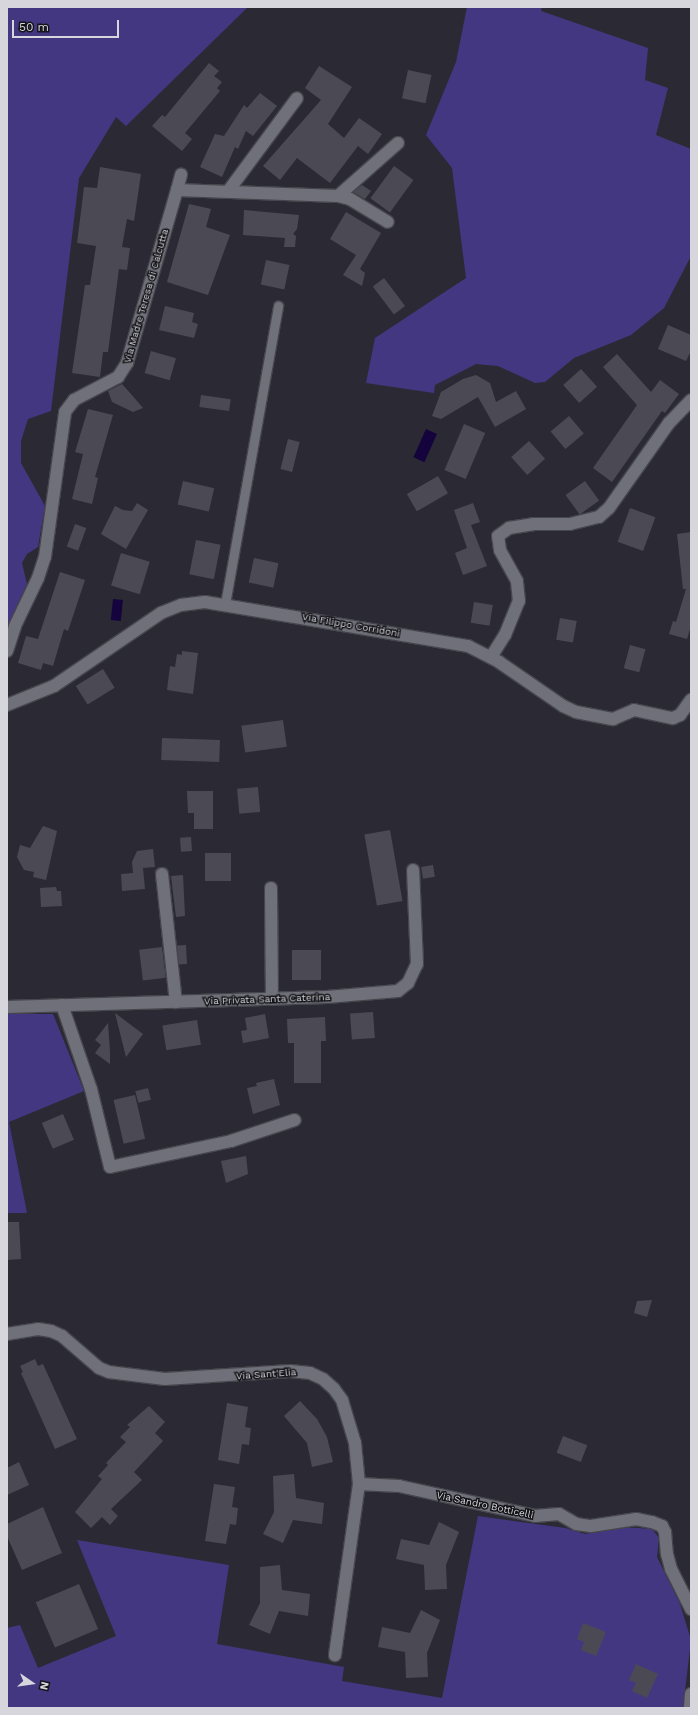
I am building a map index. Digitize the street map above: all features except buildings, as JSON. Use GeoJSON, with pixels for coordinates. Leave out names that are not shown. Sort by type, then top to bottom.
{"type":"FeatureCollection","features":[{"type":"Feature","properties":{"kind":"street"},"geometry":{"type":"LineString","coordinates":[[229,190],[297,98]]}},
{"type":"Feature","properties":{"kind":"street"},"geometry":{"type":"LineString","coordinates":[[338,196],[398,144]]}},
{"type":"Feature","properties":{"kind":"street","name":"Via Madre Teresa di Calcutta"},"geometry":{"type":"LineString","coordinates":[[7,651],[15,626],[38,578],[45,557],[65,412],[74,400],[118,377],[125,367],[181,175]]}},
{"type":"Feature","properties":{"kind":"street"},"geometry":{"type":"LineString","coordinates":[[177,190],[229,190],[338,196],[350,199],[388,222]]}},
{"type":"Feature","properties":{"kind":"street"},"geometry":{"type":"LineString","coordinates":[[491,657],[505,635],[518,601],[517,581],[500,550],[498,536],[509,528],[533,524],[570,524],[599,517],[609,508],[669,423],[691,400]]}},
{"type":"Feature","properties":{"kind":"street","name":"Via Filippo Corridoni"},"geometry":{"type":"LineString","coordinates":[[7,705],[54,686],[161,613],[182,605],[205,602],[225,604],[454,643],[491,657],[563,706],[576,712],[613,720],[634,710],[673,718],[680,715],[691,700]]}},
{"type":"Feature","properties":{"kind":"street","name":"Via Privata Santa Caterina"},"geometry":{"type":"LineString","coordinates":[[7,1007],[272,999],[398,991],[408,983],[417,964],[413,870]]}},
{"type":"Feature","properties":{"kind":"street"},"geometry":{"type":"LineString","coordinates":[[162,874],[176,1002]]}},
{"type":"Feature","properties":{"kind":"street"},"geometry":{"type":"LineString","coordinates":[[271,888],[272,999]]}},
{"type":"Feature","properties":{"kind":"street"},"geometry":{"type":"LineString","coordinates":[[62,1005],[91,1089],[110,1167],[231,1141],[295,1120]]}},
{"type":"Feature","properties":{"kind":"street","name":"Via Sant'Elia"},"geometry":{"type":"LineString","coordinates":[[7,1334],[38,1329],[51,1331],[62,1336],[99,1368],[128,1375],[165,1379],[290,1371],[310,1373],[323,1379],[342,1400],[355,1443],[359,1484],[335,1654]]}},
{"type":"Feature","properties":{"kind":"street","name":"Via Sandro Botticelli"},"geometry":{"type":"LineString","coordinates":[[359,1484],[399,1486],[536,1516],[559,1514],[576,1524],[591,1526],[636,1519],[652,1522],[662,1526],[665,1532],[666,1554],[680,1589],[691,1609]]}},
{"type":"Feature","properties":{"kind":"street"},"geometry":{"type":"LineString","coordinates":[[690,1708],[691,1694]]}},
{"type":"Feature","properties":{"kind":"lane"},"geometry":{"type":"LineString","coordinates":[[225,604],[278,306]]}},
{"type":"Feature","properties":{"kind":"shaded area"},"geometry":{"type":"Polygon","coordinates":[[[7,7],[248,7],[126,126],[116,117],[79,178],[51,411],[28,419],[21,441],[21,463],[45,506],[38,547],[27,554],[22,563],[27,584],[7,627],[7,7]]]}},
{"type":"Feature","properties":{"kind":"shaded area"},"geometry":{"type":"Polygon","coordinates":[[[467,7],[542,7],[541,11],[648,48],[645,80],[668,88],[656,135],[691,149],[691,256],[664,308],[631,335],[574,358],[545,382],[535,383],[498,366],[476,364],[435,385],[434,393],[366,383],[375,338],[466,278],[452,168],[426,135],[456,62],[467,7]]]}},
{"type":"Feature","properties":{"kind":"shaded area"},"geometry":{"type":"Polygon","coordinates":[[[426,429],[437,434],[424,462],[413,457],[426,429]]]}},
{"type":"Feature","properties":{"kind":"shaded area"},"geometry":{"type":"Polygon","coordinates":[[[113,599],[123,600],[121,621],[111,620],[113,599]]]}},
{"type":"Feature","properties":{"kind":"shaded area"},"geometry":{"type":"Polygon","coordinates":[[[7,1014],[53,1014],[84,1091],[9,1122],[27,1213],[7,1213],[7,1014]]]}},
{"type":"Feature","properties":{"kind":"shaded area"},"geometry":{"type":"Polygon","coordinates":[[[478,1516],[565,1528],[585,1534],[622,1527],[652,1529],[659,1538],[657,1557],[680,1604],[691,1640],[683,1708],[7,1708],[7,1628],[20,1625],[38,1668],[116,1636],[77,1540],[229,1565],[217,1644],[344,1667],[342,1681],[442,1698],[478,1516]]]}}]}
